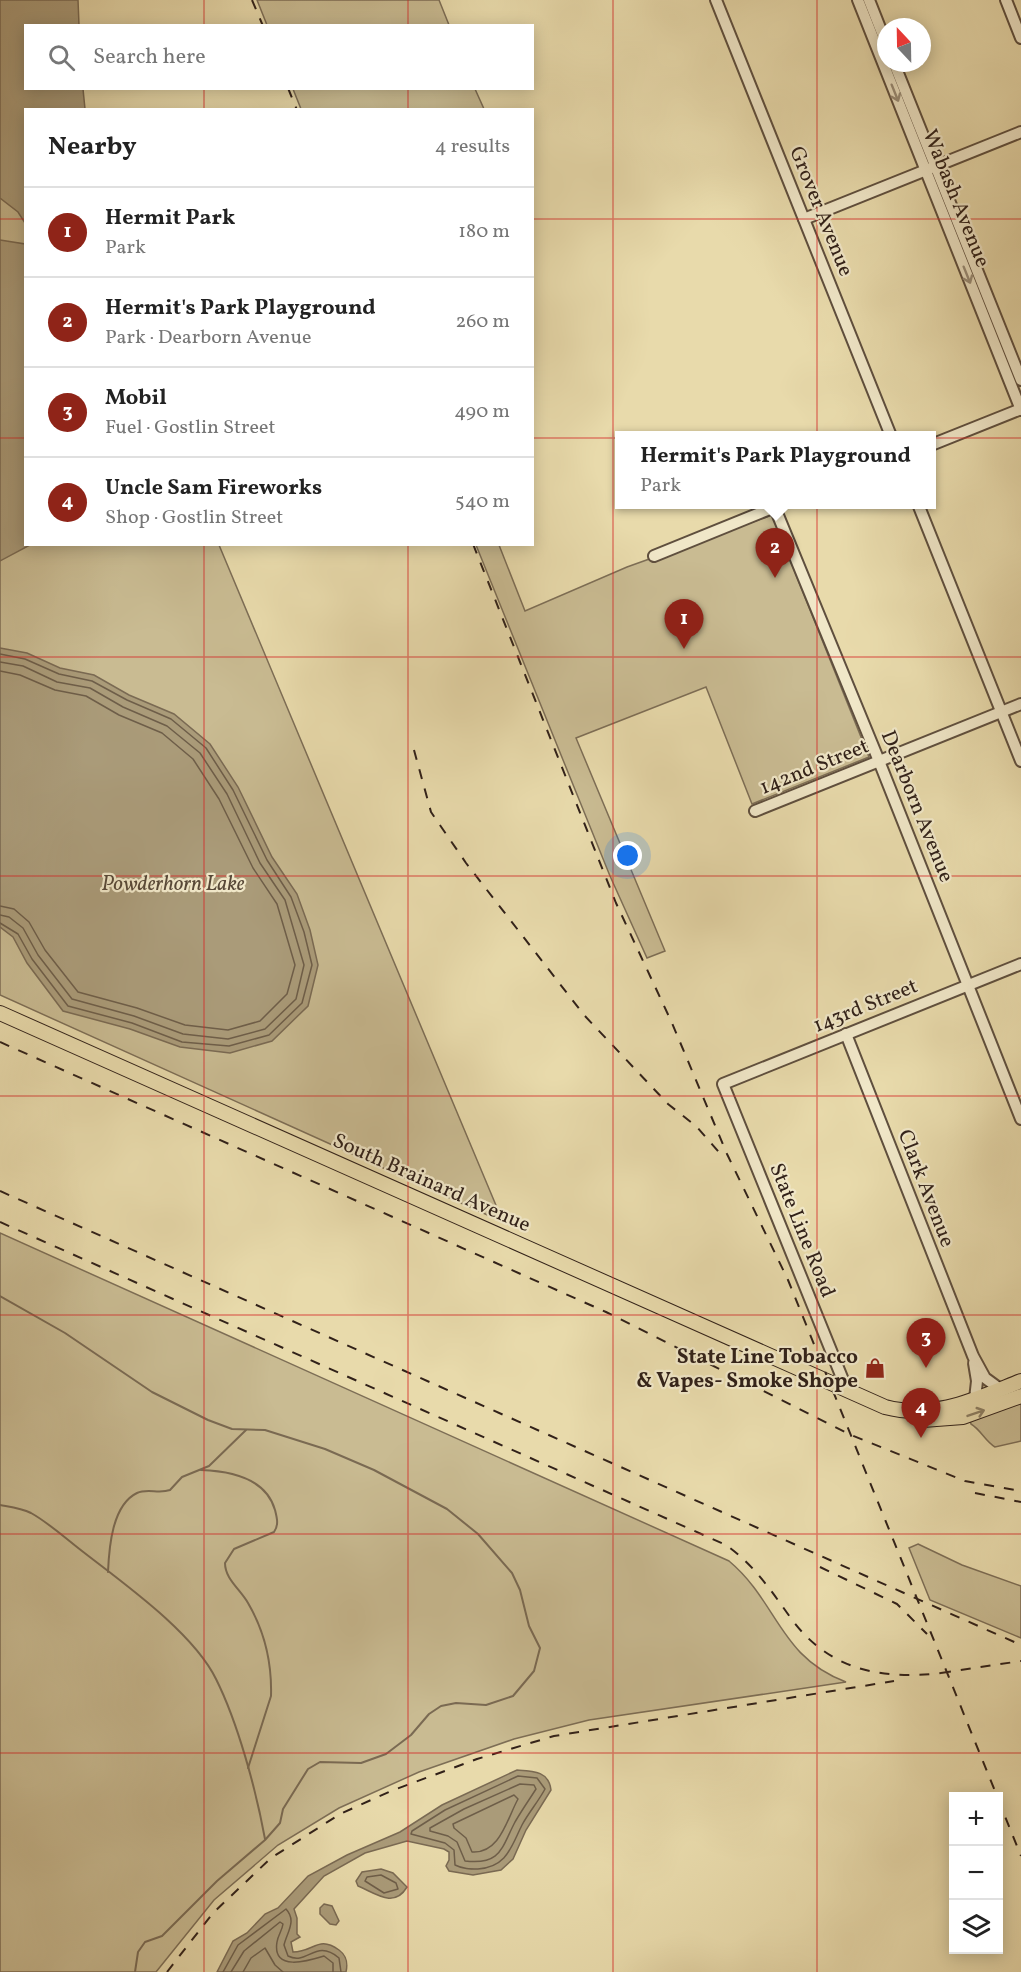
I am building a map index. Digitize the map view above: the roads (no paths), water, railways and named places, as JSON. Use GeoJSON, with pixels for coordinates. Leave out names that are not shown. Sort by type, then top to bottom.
{"type":"FeatureCollection","features":[{"type":"Feature","properties":{"kind":"main road","name":"South Brainard Avenue"},"geometry":{"type":"LineString","coordinates":[[0,1013],[916,1419],[931,1421],[963,1417],[1021,1396]]}},
{"type":"Feature","properties":{"kind":"main road"},"geometry":{"type":"LineString","coordinates":[[899,1410],[931,1412],[975,1399],[1021,1381]]}},
{"type":"Feature","properties":{"kind":"street","name":"Grover Avenue"},"geometry":{"type":"LineString","coordinates":[[716,0],[889,431]]}},
{"type":"Feature","properties":{"kind":"street","name":"Wabash Avenue"},"geometry":{"type":"LineString","coordinates":[[858,0],[1021,380]]}},
{"type":"Feature","properties":{"kind":"street"},"geometry":{"type":"LineString","coordinates":[[869,0],[877,20]]}},
{"type":"Feature","properties":{"kind":"street"},"geometry":{"type":"LineString","coordinates":[[1006,0],[1021,38]]}},
{"type":"Feature","properties":{"kind":"street","name":"Wabash Avenue"},"geometry":{"type":"LineString","coordinates":[[897,72],[930,168],[1021,409]]}},
{"type":"Feature","properties":{"kind":"street"},"geometry":{"type":"LineString","coordinates":[[804,219],[1021,132]]}},
{"type":"Feature","properties":{"kind":"street"},"geometry":{"type":"LineString","coordinates":[[936,443],[1021,409]]}},
{"type":"Feature","properties":{"kind":"street"},"geometry":{"type":"LineString","coordinates":[[654,556],[772,509]]}},
{"type":"Feature","properties":{"kind":"street","name":"Dearborn Avenue"},"geometry":{"type":"LineString","coordinates":[[780,509],[1021,1119]]}},
{"type":"Feature","properties":{"kind":"street"},"geometry":{"type":"LineString","coordinates":[[920,509],[1021,761]]}},
{"type":"Feature","properties":{"kind":"street","name":"142nd Street"},"geometry":{"type":"LineString","coordinates":[[755,811],[1021,704]]}},
{"type":"Feature","properties":{"kind":"street","name":"143rd Street"},"geometry":{"type":"LineString","coordinates":[[723,1083],[1021,964]]}},
{"type":"Feature","properties":{"kind":"street","name":"Clark Avenue"},"geometry":{"type":"LineString","coordinates":[[846,1034],[973,1356],[985,1378],[1000,1389]]}},
{"type":"Feature","properties":{"kind":"street","name":"State Line Road"},"geometry":{"type":"LineString","coordinates":[[723,1083],[847,1390]]}},
{"type":"Feature","properties":{"kind":"street","name":"Clark Avenue"},"geometry":{"type":"LineString","coordinates":[[973,1356],[977,1381],[975,1399]]}},
{"type":"Feature","properties":{"kind":"water"},"geometry":{"type":"Polygon","coordinates":[[[0,0],[78,0],[79,24],[24,24],[24,90],[83,90],[85,108],[24,108],[24,221],[18,212],[0,198],[0,0]]]}},
{"type":"Feature","properties":{"kind":"water"},"geometry":{"type":"Polygon","coordinates":[[[0,240],[24,244],[24,546],[28,546],[0,561],[0,240]]]}},
{"type":"Feature","properties":{"kind":"water","name":"Powderhorn Lake"},"geometry":{"type":"Polygon","coordinates":[[[0,648],[27,653],[60,668],[94,675],[129,695],[174,714],[210,744],[238,787],[272,857],[297,894],[310,930],[318,965],[308,1006],[272,1041],[230,1053],[180,1047],[130,1029],[63,1011],[27,963],[13,937],[0,927],[0,648]]]}},
{"type":"Feature","properties":{"kind":"water"},"geometry":{"type":"Polygon","coordinates":[[[517,1770],[539,1773],[547,1779],[551,1790],[526,1830],[513,1859],[501,1870],[473,1875],[449,1871],[446,1866],[449,1852],[407,1841],[365,1853],[324,1876],[294,1909],[297,1918],[297,1934],[300,1937],[291,1942],[293,1952],[321,1944],[332,1946],[342,1952],[345,1957],[346,1972],[217,1972],[233,1941],[247,1933],[265,1914],[278,1908],[308,1876],[347,1855],[400,1832],[442,1805],[517,1770]]]}},
{"type":"Feature","properties":{"kind":"water"},"geometry":{"type":"Polygon","coordinates":[[[381,1869],[393,1873],[407,1887],[402,1894],[390,1898],[384,1897],[358,1886],[356,1881],[362,1872],[381,1869]]]}},
{"type":"Feature","properties":{"kind":"water"},"geometry":{"type":"Polygon","coordinates":[[[324,1904],[332,1906],[339,1921],[336,1925],[330,1924],[320,1914],[320,1908],[324,1904]]]}},
{"type":"Feature","properties":{"kind":"waterway"},"geometry":{"type":"LineString","coordinates":[[0,1296],[65,1333],[152,1392],[208,1420],[232,1429],[265,1430],[325,1449],[374,1470],[447,1509],[478,1534],[512,1573],[520,1590],[529,1626],[540,1648],[534,1671],[513,1696],[486,1705],[456,1703],[441,1706],[429,1714],[411,1735],[386,1754],[361,1763],[320,1762],[308,1769],[283,1809],[280,1823],[265,1840],[217,1881],[162,1936],[145,1942],[138,1952],[135,1972]]}},
{"type":"Feature","properties":{"kind":"waterway"},"geometry":{"type":"LineString","coordinates":[[108,1572],[109,1551],[117,1517],[129,1499],[141,1492],[170,1490],[182,1477],[209,1466],[246,1430]]}},
{"type":"Feature","properties":{"kind":"waterway"},"geometry":{"type":"LineString","coordinates":[[201,1470],[223,1472],[245,1478],[255,1484],[264,1490],[270,1499],[277,1519],[274,1532],[234,1549],[225,1563],[227,1574],[248,1603],[259,1625],[270,1671],[271,1696],[248,1768]]}},
{"type":"Feature","properties":{"kind":"waterway"},"geometry":{"type":"LineString","coordinates":[[0,1505],[27,1511],[51,1526],[156,1609],[205,1661],[224,1696],[239,1736],[265,1839]]}},
{"type":"Feature","properties":{"kind":"railway"},"geometry":{"type":"LineString","coordinates":[[252,0],[262,24]]}},
{"type":"Feature","properties":{"kind":"railway"},"geometry":{"type":"LineString","coordinates":[[289,90],[296,108]]}},
{"type":"Feature","properties":{"kind":"railway"},"geometry":{"type":"LineString","coordinates":[[474,546],[616,903],[672,1023],[727,1154],[788,1280],[995,1792]]}},
{"type":"Feature","properties":{"kind":"railway"},"geometry":{"type":"LineString","coordinates":[[414,750],[431,812],[466,863],[584,1015],[668,1104],[697,1127],[724,1158]]}},
{"type":"Feature","properties":{"kind":"railway"},"geometry":{"type":"LineString","coordinates":[[0,1042],[606,1312],[851,1435],[965,1481],[1021,1491]]}},
{"type":"Feature","properties":{"kind":"railway"},"geometry":{"type":"LineString","coordinates":[[0,1191],[1021,1645]]}},
{"type":"Feature","properties":{"kind":"railway"},"geometry":{"type":"LineString","coordinates":[[0,1222],[726,1545],[753,1569],[805,1635],[838,1660],[857,1668],[897,1675],[941,1673]]}},
{"type":"Feature","properties":{"kind":"railway"},"geometry":{"type":"LineString","coordinates":[[975,1493],[1021,1502]]}},
{"type":"Feature","properties":{"kind":"railway"},"geometry":{"type":"LineString","coordinates":[[820,1567],[897,1604],[927,1634]]}},
{"type":"Feature","properties":{"kind":"railway"},"geometry":{"type":"LineString","coordinates":[[941,1673],[1021,1661]]}},
{"type":"Feature","properties":{"kind":"railway"},"geometry":{"type":"LineString","coordinates":[[167,1972],[213,1913],[271,1858],[340,1814],[391,1791],[477,1759],[554,1736],[894,1681]]}},
{"type":"Feature","properties":{"kind":"railway"},"geometry":{"type":"LineString","coordinates":[[1003,1811],[1021,1856]]}},
{"type":"Feature","properties":{"kind":"place","name":"Hermit's Park Playground"},"geometry":{"type":"Point","coordinates":[775,578]}},
{"type":"Feature","properties":{"kind":"place","name":"Hermit Park"},"geometry":{"type":"Point","coordinates":[684,649]}},
{"type":"Feature","properties":{"kind":"place","name":"State Line Tobacco & Vapes- Smoke Shope"},"geometry":{"type":"Point","coordinates":[875,1368]}},
{"type":"Feature","properties":{"kind":"place","name":"Mobil"},"geometry":{"type":"Point","coordinates":[926,1368]}},
{"type":"Feature","properties":{"kind":"place","name":"Uncle Sam Fireworks"},"geometry":{"type":"Point","coordinates":[921,1438]}}]}
